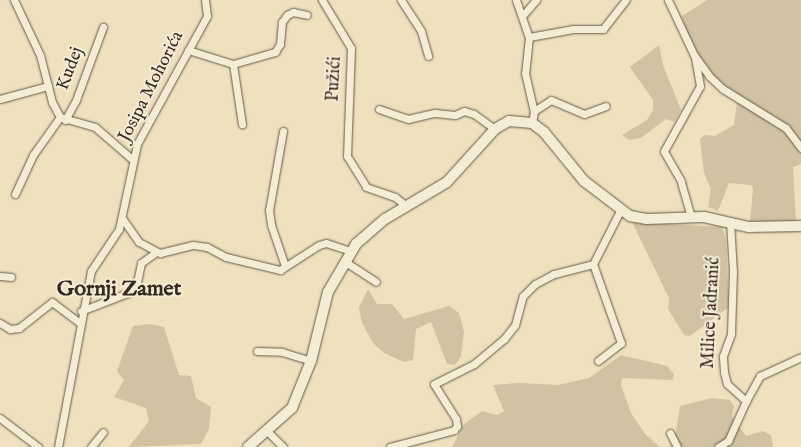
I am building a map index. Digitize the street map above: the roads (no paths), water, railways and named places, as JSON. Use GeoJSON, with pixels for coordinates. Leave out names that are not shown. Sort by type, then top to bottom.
{"type":"FeatureCollection","features":[{"type":"Feature","properties":{"kind":"street"},"geometry":{"type":"LineString","coordinates":[[14,0],[40,55],[48,86],[62,119],[95,128],[132,159]]}},
{"type":"Feature","properties":{"kind":"street","name":"Josipa Mohorića"},"geometry":{"type":"LineString","coordinates":[[58,447],[72,380],[79,322],[91,271],[100,254],[115,238],[122,218],[132,159],[145,126],[207,16],[205,0]]}},
{"type":"Feature","properties":{"kind":"street","name":"Pužići"},"geometry":{"type":"LineString","coordinates":[[322,0],[351,48],[346,138],[347,156],[366,187],[395,197],[406,206]]}},
{"type":"Feature","properties":{"kind":"street"},"geometry":{"type":"LineString","coordinates":[[401,0],[420,31],[428,56]]}},
{"type":"Feature","properties":{"kind":"street"},"geometry":{"type":"LineString","coordinates":[[516,0],[523,15],[529,37],[525,73],[534,111],[532,122]]}},
{"type":"Feature","properties":{"kind":"street"},"geometry":{"type":"LineString","coordinates":[[523,15],[536,0]]}},
{"type":"Feature","properties":{"kind":"street"},"geometry":{"type":"LineString","coordinates":[[529,37],[573,29],[603,29],[626,0]]}},
{"type":"Feature","properties":{"kind":"street"},"geometry":{"type":"LineString","coordinates":[[668,0],[694,55],[709,76],[723,89],[786,128],[801,148]]}},
{"type":"Feature","properties":{"kind":"street"},"geometry":{"type":"LineString","coordinates":[[188,50],[233,64],[274,52],[280,44],[282,22],[287,15],[293,12],[308,15]]}},
{"type":"Feature","properties":{"kind":"street","name":"Kudej"},"geometry":{"type":"LineString","coordinates":[[15,194],[33,155],[76,100],[103,26]]}},
{"type":"Feature","properties":{"kind":"street"},"geometry":{"type":"LineString","coordinates":[[691,216],[681,181],[664,151],[700,86],[694,55]]}},
{"type":"Feature","properties":{"kind":"street"},"geometry":{"type":"LineString","coordinates":[[233,64],[242,124]]}},
{"type":"Feature","properties":{"kind":"street"},"geometry":{"type":"LineString","coordinates":[[0,99],[48,86]]}},
{"type":"Feature","properties":{"kind":"street"},"geometry":{"type":"LineString","coordinates":[[534,111],[551,100],[584,114],[606,106]]}},
{"type":"Feature","properties":{"kind":"street"},"geometry":{"type":"LineString","coordinates":[[379,109],[408,119],[428,113],[455,115],[464,111],[474,114],[495,129]]}},
{"type":"Feature","properties":{"kind":"street"},"geometry":{"type":"LineString","coordinates":[[248,447],[268,432],[292,408],[311,361],[328,292],[351,251],[374,227],[447,182],[495,129],[509,121],[532,122],[544,132],[584,180],[620,211],[638,219],[691,216],[768,228],[801,226]]}},
{"type":"Feature","properties":{"kind":"street"},"geometry":{"type":"LineString","coordinates":[[283,131],[270,210],[271,225],[285,266]]}},
{"type":"Feature","properties":{"kind":"street"},"geometry":{"type":"LineString","coordinates":[[598,362],[621,343],[593,264],[620,211]]}},
{"type":"Feature","properties":{"kind":"street"},"geometry":{"type":"LineString","coordinates":[[122,218],[139,242],[156,252],[165,253],[193,245],[280,270],[326,243],[351,251]]}},
{"type":"Feature","properties":{"kind":"street","name":"Milice Jadranić"},"geometry":{"type":"LineString","coordinates":[[730,222],[733,272],[731,334],[723,356],[724,372],[727,384],[746,401]]}},
{"type":"Feature","properties":{"kind":"street"},"geometry":{"type":"LineString","coordinates":[[81,312],[128,293],[137,282],[141,263],[156,252]]}},
{"type":"Feature","properties":{"kind":"street"},"geometry":{"type":"LineString","coordinates":[[344,261],[376,282]]}},
{"type":"Feature","properties":{"kind":"street"},"geometry":{"type":"LineString","coordinates":[[390,447],[454,430],[458,426],[456,419],[434,384],[474,364],[504,339],[515,325],[522,296],[535,284],[554,274],[593,264]]}},
{"type":"Feature","properties":{"kind":"street"},"geometry":{"type":"LineString","coordinates":[[0,276],[12,277]]}},
{"type":"Feature","properties":{"kind":"street"},"geometry":{"type":"LineString","coordinates":[[0,323],[10,329],[19,328],[52,302],[79,322]]}},
{"type":"Feature","properties":{"kind":"street"},"geometry":{"type":"LineString","coordinates":[[257,351],[282,352],[311,361]]}},
{"type":"Feature","properties":{"kind":"street"},"geometry":{"type":"LineString","coordinates":[[718,447],[728,442],[746,401],[760,376],[801,357]]}},
{"type":"Feature","properties":{"kind":"street"},"geometry":{"type":"LineString","coordinates":[[0,418],[38,447]]}},
{"type":"Feature","properties":{"kind":"street"},"geometry":{"type":"LineString","coordinates":[[91,447],[103,432]]}},
{"type":"Feature","properties":{"kind":"street"},"geometry":{"type":"LineString","coordinates":[[268,432],[283,447]]}},
{"type":"Feature","properties":{"kind":"street"},"geometry":{"type":"LineString","coordinates":[[670,433],[677,447]]}},
{"type":"Feature","properties":{"kind":"district","name":"Gornji Zamet"},"geometry":{"type":"Point","coordinates":[119,290]}}]}
